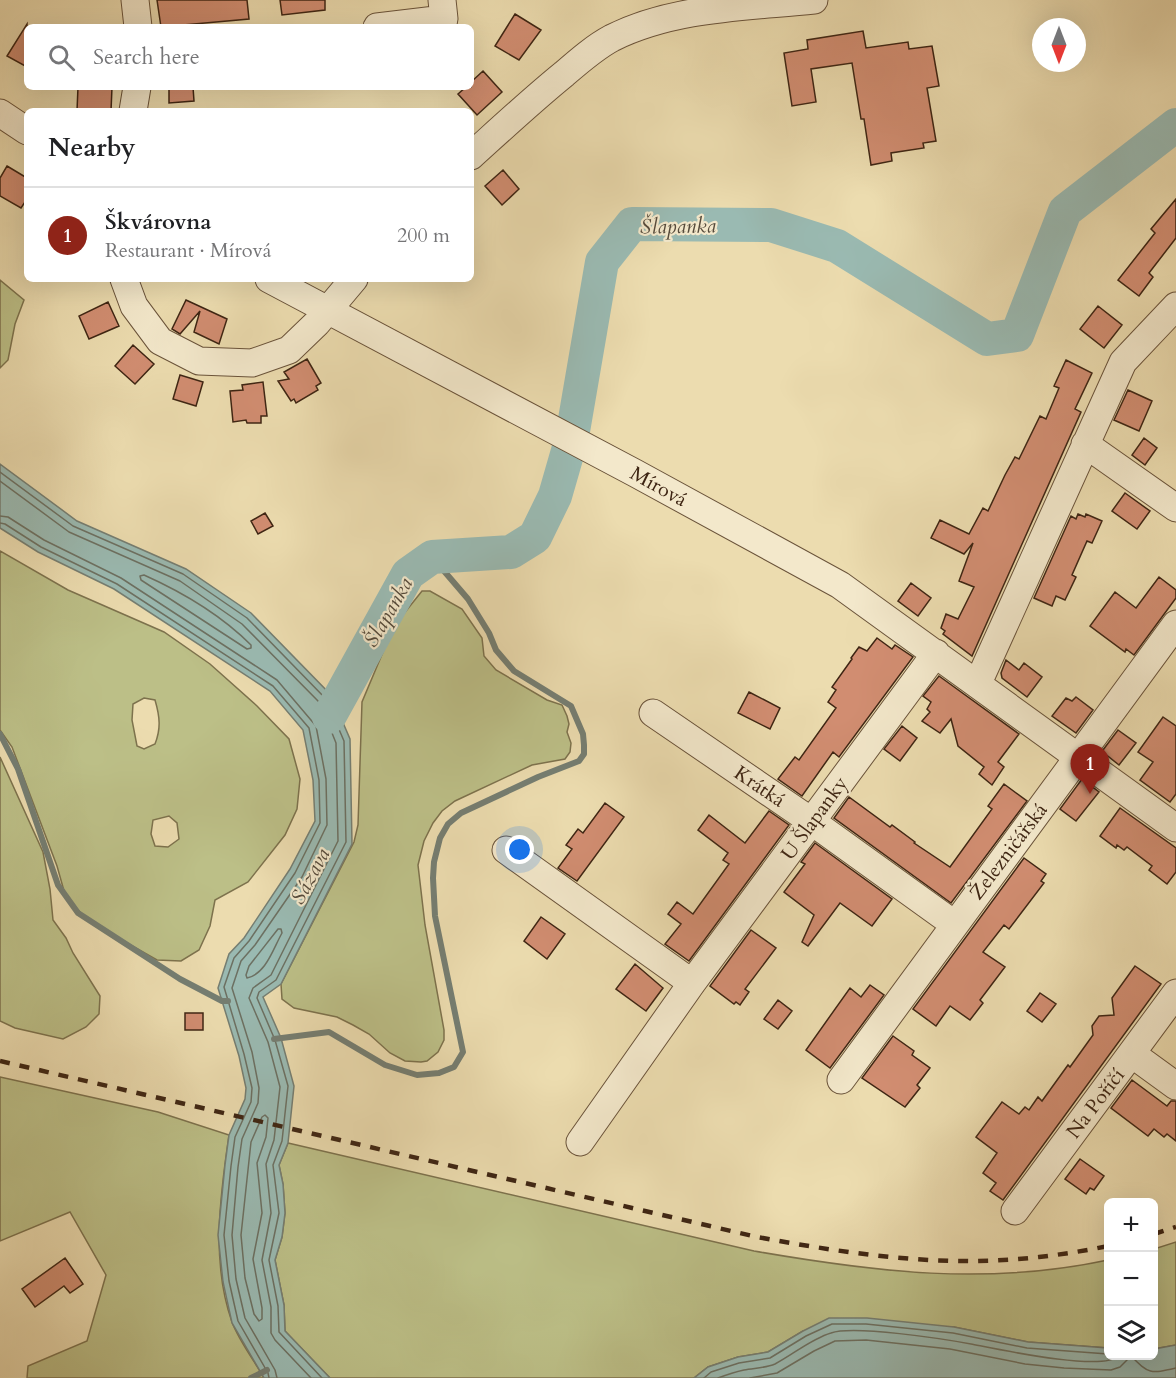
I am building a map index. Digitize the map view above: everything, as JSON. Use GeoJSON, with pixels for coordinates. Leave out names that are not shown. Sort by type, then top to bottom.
{"type":"FeatureCollection","features":[{"type":"Feature","properties":{"kind":"street"},"geometry":{"type":"LineString","coordinates":[[135,0],[138,24]]}},
{"type":"Feature","properties":{"kind":"street"},"geometry":{"type":"LineString","coordinates":[[474,153],[586,56],[610,39],[656,20],[685,14],[814,0]]}},
{"type":"Feature","properties":{"kind":"street"},"geometry":{"type":"LineString","coordinates":[[388,24],[443,9]]}},
{"type":"Feature","properties":{"kind":"street"},"geometry":{"type":"LineString","coordinates":[[134,108],[136,90]]}},
{"type":"Feature","properties":{"kind":"street"},"geometry":{"type":"LineString","coordinates":[[0,113],[24,129]]}},
{"type":"Feature","properties":{"kind":"street"},"geometry":{"type":"LineString","coordinates":[[125,282],[134,306],[160,341],[199,361],[252,363],[289,350],[317,323],[351,282]]}},
{"type":"Feature","properties":{"kind":"street","name":"Mírová"},"geometry":{"type":"LineString","coordinates":[[274,282],[635,473],[840,585],[1176,828]]}},
{"type":"Feature","properties":{"kind":"street"},"geometry":{"type":"LineString","coordinates":[[978,683],[1123,362],[1176,306]]}},
{"type":"Feature","properties":{"kind":"street"},"geometry":{"type":"LineString","coordinates":[[1085,444],[1176,508]]}},
{"type":"Feature","properties":{"kind":"street","name":"Železničářská"},"geometry":{"type":"LineString","coordinates":[[841,1080],[1176,624]]}},
{"type":"Feature","properties":{"kind":"street","name":"U Šlapanky"},"geometry":{"type":"LineString","coordinates":[[580,1142],[692,983],[936,653]]}},
{"type":"Feature","properties":{"kind":"street","name":"Krátká"},"geometry":{"type":"LineString","coordinates":[[653,713],[811,821],[954,924]]}},
{"type":"Feature","properties":{"kind":"street"},"geometry":{"type":"LineString","coordinates":[[506,850],[692,983]]}},
{"type":"Feature","properties":{"kind":"street","name":"Na Poříčí"},"geometry":{"type":"LineString","coordinates":[[1015,1211],[1176,993]]}},
{"type":"Feature","properties":{"kind":"street"},"geometry":{"type":"LineString","coordinates":[[1132,1054],[1176,1086]]}},
{"type":"Feature","properties":{"kind":"green space"},"geometry":{"type":"Polygon","coordinates":[[[0,280],[24,300],[15,324],[8,360],[0,368],[0,280]]]}},
{"type":"Feature","properties":{"kind":"green space"},"geometry":{"type":"Polygon","coordinates":[[[0,551],[68,590],[164,632],[210,664],[257,706],[289,739],[300,779],[297,809],[285,835],[248,882],[215,900],[210,926],[199,950],[181,961],[157,960],[90,922],[66,898],[57,866],[12,747],[0,730],[0,551]],[[144,698],[133,704],[132,720],[137,746],[144,749],[155,744],[159,723],[155,700],[144,698]],[[169,816],[153,820],[151,834],[155,846],[168,847],[179,839],[177,823],[169,816]]]}},
{"type":"Feature","properties":{"kind":"green space"},"geometry":{"type":"Polygon","coordinates":[[[422,591],[430,591],[462,609],[482,638],[484,656],[496,670],[547,700],[562,705],[569,724],[567,732],[571,743],[570,752],[565,759],[532,765],[455,801],[442,811],[424,841],[418,865],[425,925],[444,1040],[438,1052],[427,1061],[421,1062],[405,1061],[390,1053],[369,1034],[337,1017],[294,1008],[282,999],[281,984],[354,842],[358,825],[362,702],[394,626],[422,591]]]}},
{"type":"Feature","properties":{"kind":"green space"},"geometry":{"type":"Polygon","coordinates":[[[0,757],[43,852],[53,920],[100,996],[99,1014],[86,1027],[63,1039],[15,1028],[0,1021],[0,757]]]}},
{"type":"Feature","properties":{"kind":"green space"},"geometry":{"type":"Polygon","coordinates":[[[0,1077],[158,1112],[229,1135],[220,1205],[221,1276],[232,1322],[264,1378],[27,1378],[28,1366],[87,1341],[106,1275],[70,1212],[0,1241],[0,1077]]]}},
{"type":"Feature","properties":{"kind":"green space"},"geometry":{"type":"Polygon","coordinates":[[[288,1143],[754,1251],[843,1265],[931,1273],[975,1274],[1019,1273],[1104,1261],[1104,1348],[1028,1342],[954,1327],[803,1331],[768,1352],[738,1357],[708,1367],[694,1378],[330,1378],[285,1331],[284,1305],[275,1260],[282,1237],[285,1213],[279,1165],[288,1143]]]}},
{"type":"Feature","properties":{"kind":"green space"},"geometry":{"type":"Polygon","coordinates":[[[1176,1242],[1176,1345],[1158,1348],[1158,1252],[1158,1248],[1176,1242]]]}},
{"type":"Feature","properties":{"kind":"water","name":"Sázava"},"geometry":{"type":"Polygon","coordinates":[[[0,464],[77,521],[186,569],[251,613],[331,695],[350,739],[352,844],[281,984],[263,997],[281,1038],[294,1086],[288,1143],[279,1165],[285,1213],[282,1237],[275,1260],[284,1305],[285,1331],[330,1378],[264,1378],[232,1323],[223,1282],[218,1235],[229,1135],[245,1099],[246,1088],[239,1056],[218,988],[229,954],[244,938],[290,869],[315,821],[313,780],[303,730],[270,691],[114,589],[38,552],[0,528],[0,464]]]}},
{"type":"Feature","properties":{"kind":"water"},"geometry":{"type":"Polygon","coordinates":[[[829,1318],[867,1318],[954,1327],[1028,1342],[1104,1348],[1104,1360],[1158,1360],[1158,1348],[1176,1345],[1176,1378],[694,1378],[708,1367],[738,1357],[768,1352],[829,1318]]]}},
{"type":"Feature","properties":{"kind":"building"},"geometry":{"type":"Polygon","coordinates":[[[157,0],[247,0],[249,19],[194,24],[161,24],[157,0]]]}},
{"type":"Feature","properties":{"kind":"building"},"geometry":{"type":"Polygon","coordinates":[[[280,0],[325,0],[325,10],[282,15],[280,0]]]}},
{"type":"Feature","properties":{"kind":"building"},"geometry":{"type":"Polygon","coordinates":[[[515,14],[541,30],[519,60],[495,46],[515,14]]]}},
{"type":"Feature","properties":{"kind":"building"},"geometry":{"type":"Polygon","coordinates":[[[24,29],[24,65],[7,56],[24,29]]]}},
{"type":"Feature","properties":{"kind":"building"},"geometry":{"type":"Polygon","coordinates":[[[863,31],[866,48],[908,42],[909,49],[932,46],[939,86],[927,88],[936,141],[923,143],[924,148],[891,153],[892,161],[871,165],[852,63],[811,69],[816,102],[792,106],[784,53],[808,49],[807,40],[863,31]]]}},
{"type":"Feature","properties":{"kind":"building"},"geometry":{"type":"Polygon","coordinates":[[[483,71],[502,92],[477,115],[474,108],[471,108],[458,94],[463,90],[474,90],[474,79],[483,71]]]}},
{"type":"Feature","properties":{"kind":"building"},"geometry":{"type":"Polygon","coordinates":[[[78,90],[112,90],[111,108],[77,108],[78,90]]]}},
{"type":"Feature","properties":{"kind":"building"},"geometry":{"type":"Polygon","coordinates":[[[169,90],[193,90],[194,101],[169,103],[169,90]]]}},
{"type":"Feature","properties":{"kind":"building"},"geometry":{"type":"Polygon","coordinates":[[[7,166],[24,176],[24,204],[21,208],[0,196],[0,178],[7,166]]]}},
{"type":"Feature","properties":{"kind":"building"},"geometry":{"type":"Polygon","coordinates":[[[503,170],[519,189],[502,205],[485,186],[503,170]]]}},
{"type":"Feature","properties":{"kind":"building"},"geometry":{"type":"Polygon","coordinates":[[[1176,199],[1176,238],[1149,273],[1153,277],[1139,296],[1118,280],[1155,233],[1151,229],[1176,199]]]}},
{"type":"Feature","properties":{"kind":"building"},"geometry":{"type":"Polygon","coordinates":[[[186,300],[227,319],[219,344],[194,332],[200,311],[180,334],[172,329],[186,300]]]}},
{"type":"Feature","properties":{"kind":"building"},"geometry":{"type":"Polygon","coordinates":[[[108,302],[119,326],[89,339],[79,316],[108,302]]]}},
{"type":"Feature","properties":{"kind":"building"},"geometry":{"type":"Polygon","coordinates":[[[1098,306],[1122,325],[1104,348],[1080,329],[1098,306]]]}},
{"type":"Feature","properties":{"kind":"building"},"geometry":{"type":"Polygon","coordinates":[[[133,345],[154,364],[135,384],[115,366],[133,345]]]}},
{"type":"Feature","properties":{"kind":"building"},"geometry":{"type":"Polygon","coordinates":[[[307,359],[321,383],[316,386],[318,390],[296,403],[294,399],[291,401],[278,381],[289,379],[284,372],[307,359]]]}},
{"type":"Feature","properties":{"kind":"building"},"geometry":{"type":"Polygon","coordinates":[[[1066,360],[1092,373],[1075,409],[1081,412],[972,656],[943,634],[945,631],[941,628],[946,614],[958,619],[974,587],[959,581],[973,543],[964,554],[931,538],[940,520],[969,534],[983,508],[988,511],[1005,475],[1015,457],[1019,459],[1040,416],[1046,419],[1059,388],[1054,386],[1066,360]]]}},
{"type":"Feature","properties":{"kind":"building"},"geometry":{"type":"Polygon","coordinates":[[[180,375],[203,382],[196,406],[173,399],[180,375]]]}},
{"type":"Feature","properties":{"kind":"building"},"geometry":{"type":"Polygon","coordinates":[[[263,382],[267,416],[261,416],[261,423],[247,423],[246,420],[233,422],[230,391],[243,390],[242,385],[263,382]]]}},
{"type":"Feature","properties":{"kind":"building"},"geometry":{"type":"Polygon","coordinates":[[[1128,390],[1152,401],[1139,431],[1114,420],[1128,390]]]}},
{"type":"Feature","properties":{"kind":"building"},"geometry":{"type":"Polygon","coordinates":[[[1144,438],[1157,448],[1145,465],[1132,455],[1144,438]]]}},
{"type":"Feature","properties":{"kind":"building"},"geometry":{"type":"Polygon","coordinates":[[[1125,493],[1150,511],[1137,529],[1112,511],[1125,493]]]}},
{"type":"Feature","properties":{"kind":"building"},"geometry":{"type":"Polygon","coordinates":[[[265,513],[273,526],[258,534],[251,521],[265,513]]]}},
{"type":"Feature","properties":{"kind":"building"},"geometry":{"type":"Polygon","coordinates":[[[1078,514],[1085,517],[1086,514],[1102,521],[1092,543],[1087,541],[1072,575],[1076,577],[1065,600],[1056,596],[1052,606],[1034,598],[1071,516],[1076,519],[1078,514]]]}},
{"type":"Feature","properties":{"kind":"building"},"geometry":{"type":"Polygon","coordinates":[[[1159,577],[1176,590],[1176,598],[1134,655],[1126,649],[1125,652],[1090,626],[1115,592],[1136,608],[1159,577]]]}},
{"type":"Feature","properties":{"kind":"building"},"geometry":{"type":"Polygon","coordinates":[[[911,583],[931,598],[918,616],[898,601],[911,583]]]}},
{"type":"Feature","properties":{"kind":"building"},"geometry":{"type":"Polygon","coordinates":[[[877,638],[892,649],[895,645],[913,657],[839,757],[833,752],[802,796],[778,779],[795,757],[799,760],[836,708],[828,702],[836,690],[832,687],[851,658],[859,647],[867,651],[877,638]]]}},
{"type":"Feature","properties":{"kind":"building"},"geometry":{"type":"Polygon","coordinates":[[[1006,660],[1019,670],[1024,663],[1042,677],[1027,697],[1002,678],[1001,673],[1006,660]]]}},
{"type":"Feature","properties":{"kind":"building"},"geometry":{"type":"Polygon","coordinates":[[[939,676],[1019,734],[998,762],[1004,767],[992,785],[979,774],[984,767],[958,746],[951,719],[940,733],[922,721],[930,712],[927,709],[931,702],[923,696],[939,676]]]}},
{"type":"Feature","properties":{"kind":"building"},"geometry":{"type":"Polygon","coordinates":[[[749,692],[780,708],[770,729],[738,713],[749,692]]]}},
{"type":"Feature","properties":{"kind":"building"},"geometry":{"type":"Polygon","coordinates":[[[1076,697],[1093,710],[1076,733],[1052,716],[1066,698],[1072,701],[1076,697]]]}},
{"type":"Feature","properties":{"kind":"building"},"geometry":{"type":"Polygon","coordinates":[[[1163,717],[1176,726],[1176,794],[1170,802],[1140,780],[1153,762],[1138,752],[1163,717]]]}},
{"type":"Feature","properties":{"kind":"building"},"geometry":{"type":"Polygon","coordinates":[[[902,726],[917,738],[900,761],[884,749],[902,726]]]}},
{"type":"Feature","properties":{"kind":"building"},"geometry":{"type":"Polygon","coordinates":[[[1118,730],[1136,743],[1119,765],[1103,750],[1118,730]]]}},
{"type":"Feature","properties":{"kind":"building"},"geometry":{"type":"Polygon","coordinates":[[[1082,779],[1099,792],[1076,821],[1060,809],[1082,779]]]}},
{"type":"Feature","properties":{"kind":"building"},"geometry":{"type":"Polygon","coordinates":[[[1004,784],[1027,801],[951,903],[834,818],[849,797],[950,867],[992,809],[988,806],[1004,784]]]}},
{"type":"Feature","properties":{"kind":"building"},"geometry":{"type":"Polygon","coordinates":[[[605,803],[624,817],[577,881],[558,868],[572,849],[566,845],[578,829],[583,833],[605,803]]]}},
{"type":"Feature","properties":{"kind":"building"},"geometry":{"type":"Polygon","coordinates":[[[1120,808],[1176,848],[1176,872],[1167,884],[1149,870],[1152,866],[1127,847],[1124,850],[1117,845],[1116,848],[1100,836],[1120,808]]]}},
{"type":"Feature","properties":{"kind":"building"},"geometry":{"type":"Polygon","coordinates":[[[769,811],[789,825],[689,961],[665,944],[681,924],[668,914],[677,902],[693,914],[729,864],[723,860],[728,853],[698,830],[709,815],[745,843],[769,811]]]}},
{"type":"Feature","properties":{"kind":"building"},"geometry":{"type":"Polygon","coordinates":[[[815,843],[892,899],[872,926],[840,903],[808,946],[802,942],[814,915],[784,892],[805,864],[801,862],[815,843]]]}},
{"type":"Feature","properties":{"kind":"building"},"geometry":{"type":"Polygon","coordinates":[[[1024,858],[1046,874],[1041,881],[1044,883],[1009,929],[1004,925],[983,952],[1005,967],[980,1000],[983,1003],[970,1020],[950,1006],[936,1026],[913,1009],[1024,858]]]}},
{"type":"Feature","properties":{"kind":"building"},"geometry":{"type":"Polygon","coordinates":[[[541,917],[565,934],[547,959],[524,941],[541,917]]]}},
{"type":"Feature","properties":{"kind":"building"},"geometry":{"type":"Polygon","coordinates":[[[751,930],[776,948],[745,989],[749,992],[740,1005],[736,1002],[734,1004],[710,986],[751,930]]]}},
{"type":"Feature","properties":{"kind":"building"},"geometry":{"type":"Polygon","coordinates":[[[635,964],[663,988],[646,1011],[616,989],[635,964]]]}},
{"type":"Feature","properties":{"kind":"building"},"geometry":{"type":"Polygon","coordinates":[[[1135,966],[1161,984],[1003,1200],[990,1191],[996,1183],[983,1173],[997,1153],[976,1137],[1002,1102],[1019,1114],[1025,1107],[1029,1110],[1038,1097],[1042,1101],[1093,1035],[1092,1026],[1099,1016],[1114,1015],[1112,998],[1135,966]]]}},
{"type":"Feature","properties":{"kind":"building"},"geometry":{"type":"Polygon","coordinates":[[[870,985],[884,995],[830,1068],[806,1050],[850,988],[861,997],[870,985]]]}},
{"type":"Feature","properties":{"kind":"building"},"geometry":{"type":"Polygon","coordinates":[[[1040,993],[1056,1004],[1042,1022],[1027,1011],[1040,993]]]}},
{"type":"Feature","properties":{"kind":"building"},"geometry":{"type":"Polygon","coordinates":[[[778,1000],[792,1011],[778,1029],[764,1019],[778,1000]]]}},
{"type":"Feature","properties":{"kind":"building"},"geometry":{"type":"Polygon","coordinates":[[[185,1013],[203,1013],[203,1030],[185,1030],[185,1013]]]}},
{"type":"Feature","properties":{"kind":"building"},"geometry":{"type":"Polygon","coordinates":[[[893,1036],[914,1051],[912,1055],[930,1068],[917,1085],[920,1088],[905,1107],[862,1078],[893,1036]]]}},
{"type":"Feature","properties":{"kind":"building"},"geometry":{"type":"Polygon","coordinates":[[[1132,1080],[1167,1106],[1171,1101],[1176,1101],[1176,1141],[1167,1134],[1164,1137],[1154,1129],[1148,1136],[1111,1108],[1132,1080]]]}},
{"type":"Feature","properties":{"kind":"building"},"geometry":{"type":"Polygon","coordinates":[[[1080,1159],[1104,1176],[1094,1190],[1090,1188],[1086,1194],[1065,1179],[1080,1159]]]}},
{"type":"Feature","properties":{"kind":"building"},"geometry":{"type":"Polygon","coordinates":[[[65,1258],[83,1284],[70,1293],[64,1286],[35,1307],[22,1289],[65,1258]]]}},
{"type":"Feature","properties":{"kind":"waterway","name":"Šlapanka"},"geometry":{"type":"LineString","coordinates":[[329,717],[408,574],[432,557],[511,552],[535,537],[555,496],[572,437],[602,262],[632,224],[771,225],[837,246],[987,339],[1017,335],[1065,211],[1176,125]]}},
{"type":"Feature","properties":{"kind":"waterway"},"geometry":{"type":"LineString","coordinates":[[274,1039],[329,1032],[385,1065],[417,1075],[439,1073],[454,1067],[463,1052],[435,916],[434,862],[440,838],[448,824],[461,813],[538,777],[579,761],[584,754],[583,734],[571,706],[514,671],[496,650],[489,633],[468,599],[432,557]]}},
{"type":"Feature","properties":{"kind":"waterway"},"geometry":{"type":"LineString","coordinates":[[0,734],[18,769],[58,885],[78,913],[180,979],[222,1001],[228,1001]]}},
{"type":"Feature","properties":{"kind":"waterway"},"geometry":{"type":"LineString","coordinates":[[251,1378],[267,1370]]}},
{"type":"Feature","properties":{"kind":"railway"},"geometry":{"type":"LineString","coordinates":[[0,1061],[757,1237],[807,1246],[907,1259],[977,1261],[1033,1258],[1104,1247]]}},
{"type":"Feature","properties":{"kind":"railway"},"geometry":{"type":"LineString","coordinates":[[1158,1233],[1176,1227]]}},
{"type":"Feature","properties":{"kind":"place","name":"Škvárovna"},"geometry":{"type":"Point","coordinates":[1090,794]}}]}
